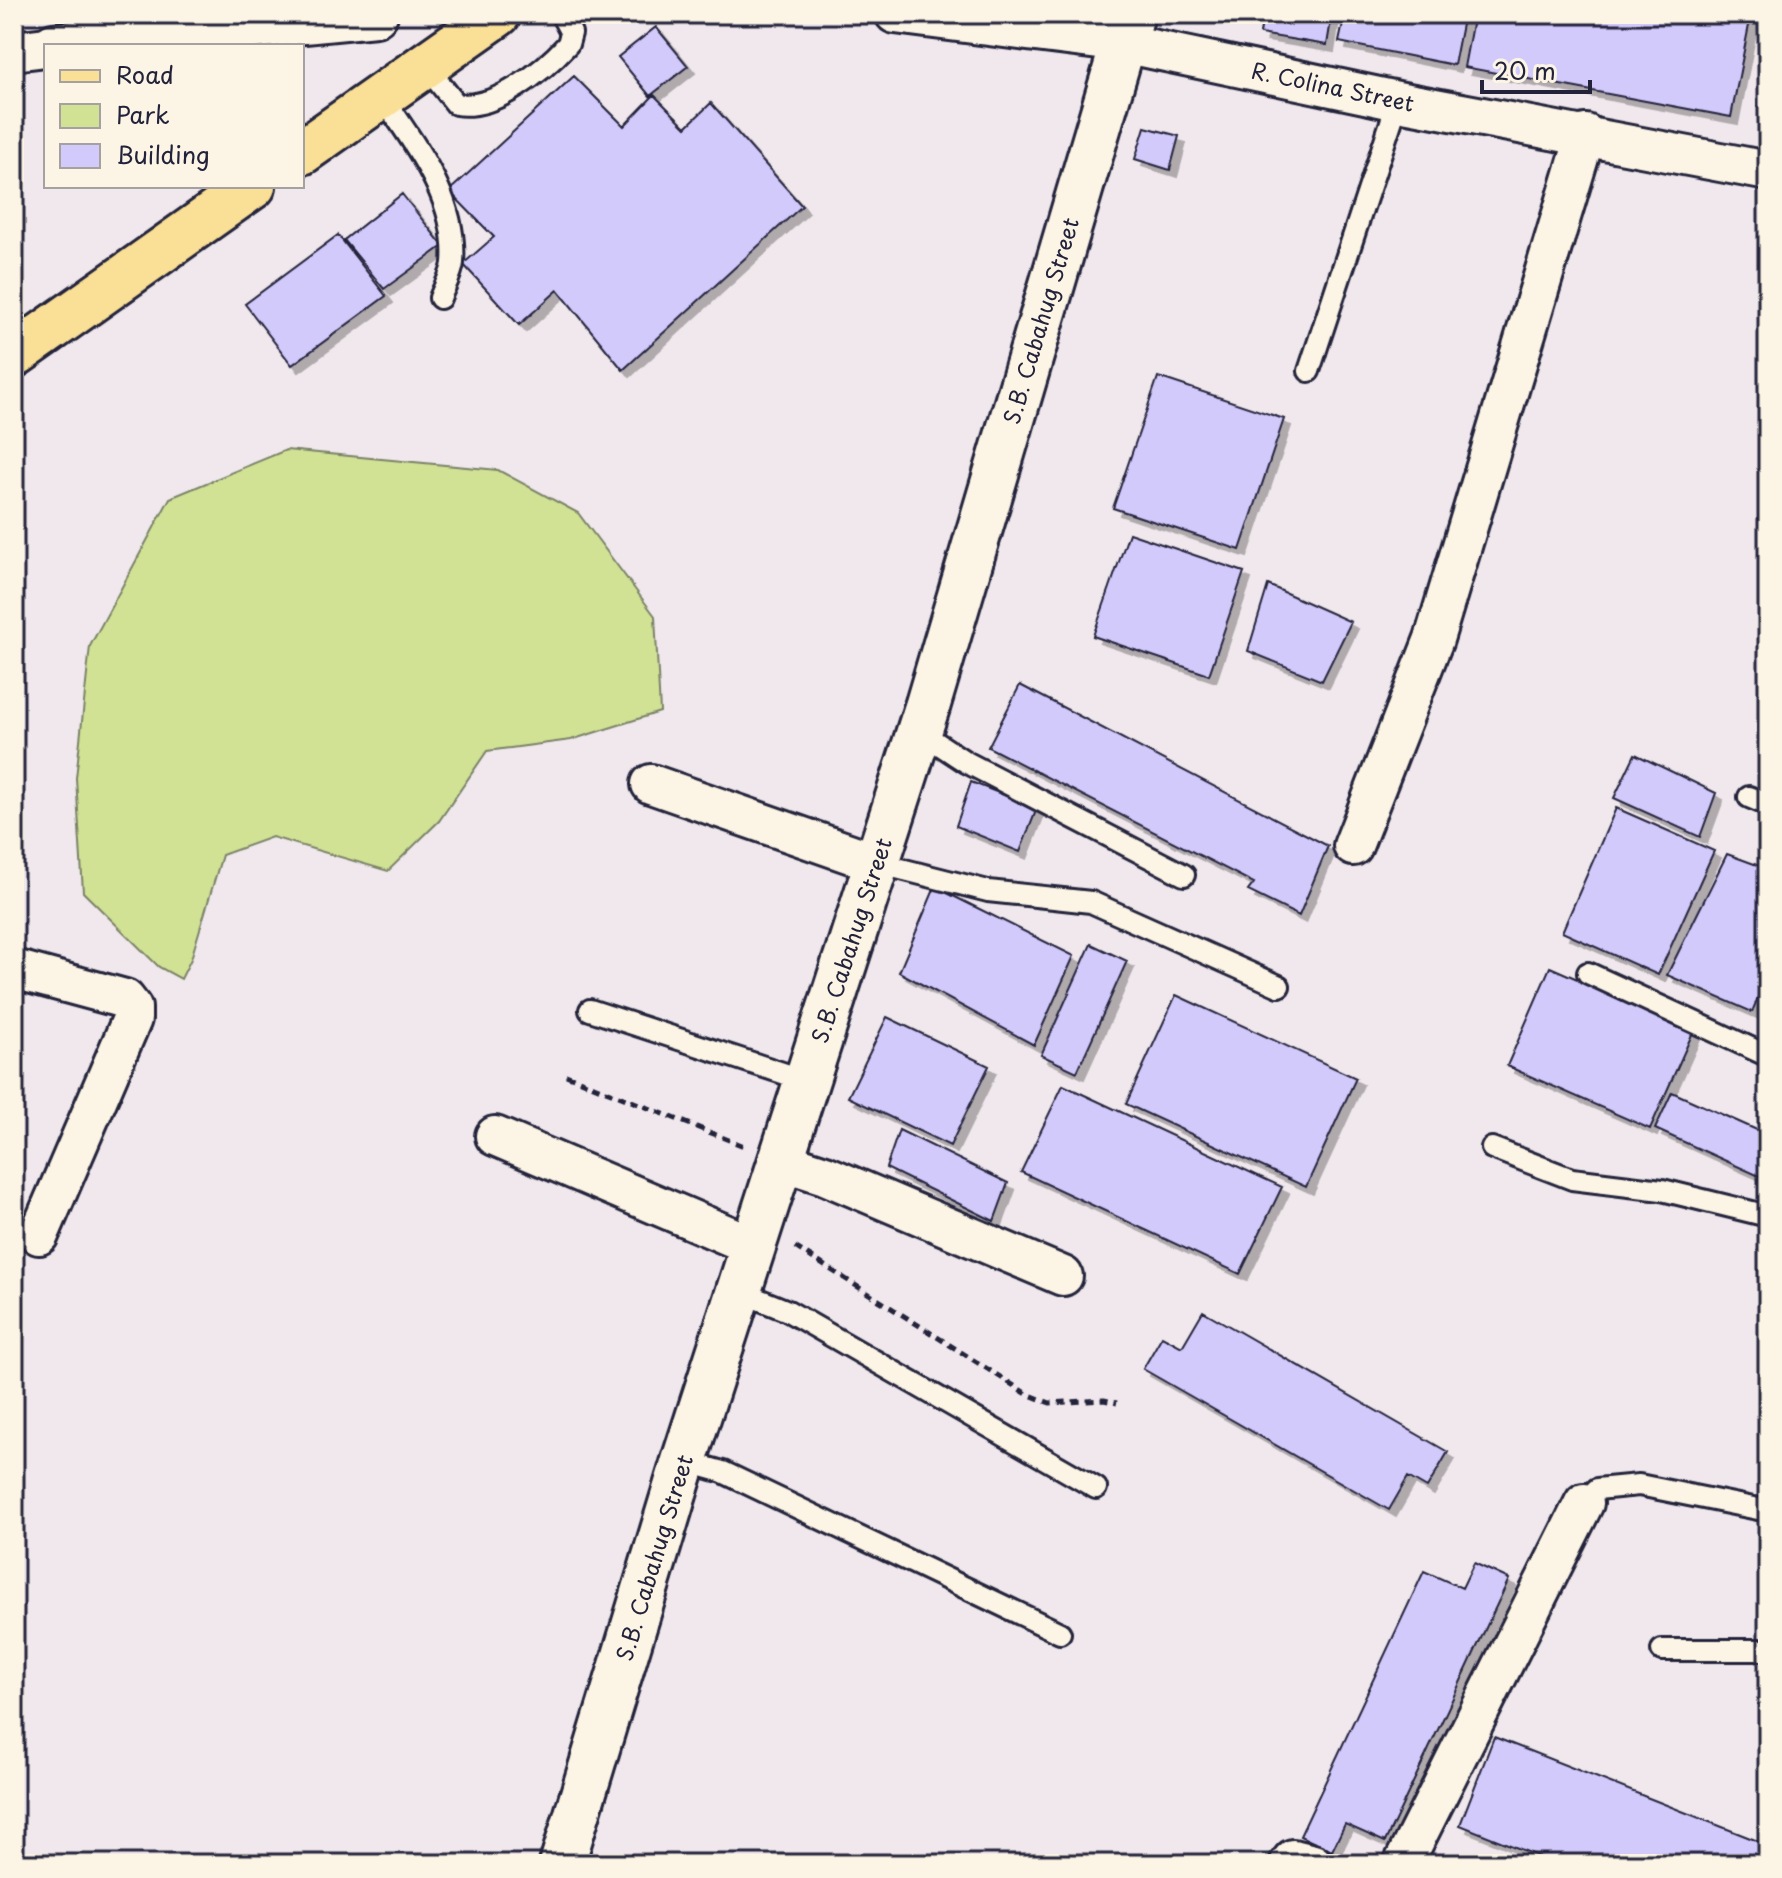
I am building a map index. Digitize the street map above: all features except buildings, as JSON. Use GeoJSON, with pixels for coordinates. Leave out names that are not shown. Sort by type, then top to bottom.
{"type":"FeatureCollection","features":[{"type":"Feature","properties":{"kind":"main road"},"geometry":{"type":"LineString","coordinates":[[304,151],[498,14]]}},
{"type":"Feature","properties":{"kind":"main road"},"geometry":{"type":"LineString","coordinates":[[14,355],[250,188]]}},
{"type":"Feature","properties":{"kind":"street"},"geometry":{"type":"LineString","coordinates":[[53,44],[57,14]]}},
{"type":"Feature","properties":{"kind":"street"},"geometry":{"type":"LineString","coordinates":[[73,44],[375,14]]}},
{"type":"Feature","properties":{"kind":"street","name":"R. Colina Street"},"geometry":{"type":"LineString","coordinates":[[895,14],[1127,28],[1398,101],[1586,134],[1768,171]]}},
{"type":"Feature","properties":{"kind":"street","name":"S.B. Cabahug Street"},"geometry":{"type":"LineString","coordinates":[[563,1864],[738,1291],[772,1246],[779,1160],[919,731],[1127,28]]}},
{"type":"Feature","properties":{"kind":"street"},"geometry":{"type":"LineString","coordinates":[[14,51],[44,47]]}},
{"type":"Feature","properties":{"kind":"street"},"geometry":{"type":"LineString","coordinates":[[1353,846],[1434,639],[1586,134]]}},
{"type":"Feature","properties":{"kind":"street"},"geometry":{"type":"LineString","coordinates":[[651,784],[877,863]]}},
{"type":"Feature","properties":{"kind":"street"},"geometry":{"type":"LineString","coordinates":[[14,969],[125,999],[132,1008],[132,1019],[39,1235]]}},
{"type":"Feature","properties":{"kind":"street"},"geometry":{"type":"LineString","coordinates":[[495,1136],[772,1246]]}},
{"type":"Feature","properties":{"kind":"street"},"geometry":{"type":"LineString","coordinates":[[779,1160],[825,1175],[1063,1276]]}},
{"type":"Feature","properties":{"kind":"street"},"geometry":{"type":"LineString","coordinates":[[1403,1864],[1584,1503]]}},
{"type":"Feature","properties":{"kind":"street"},"geometry":{"type":"LineString","coordinates":[[1289,1864],[1293,1859],[1313,1864]]}},
{"type":"Feature","properties":{"kind":"lane"},"geometry":{"type":"LineString","coordinates":[[425,65],[456,104],[470,106],[502,95],[568,44],[571,33],[561,14]]}},
{"type":"Feature","properties":{"kind":"lane"},"geometry":{"type":"LineString","coordinates":[[382,96],[425,161],[449,210],[453,265],[440,298]]}},
{"type":"Feature","properties":{"kind":"lane"},"geometry":{"type":"LineString","coordinates":[[1309,371],[1398,101]]}},
{"type":"Feature","properties":{"kind":"lane"},"geometry":{"type":"LineString","coordinates":[[919,731],[966,762],[1184,875]]}},
{"type":"Feature","properties":{"kind":"lane"},"geometry":{"type":"LineString","coordinates":[[877,863],[988,891],[1091,902],[1279,986]]}},
{"type":"Feature","properties":{"kind":"lane"},"geometry":{"type":"LineString","coordinates":[[1588,973],[1768,1056]]}},
{"type":"Feature","properties":{"kind":"lane"},"geometry":{"type":"LineString","coordinates":[[590,1010],[804,1080]]}},
{"type":"Feature","properties":{"kind":"lane"},"geometry":{"type":"LineString","coordinates":[[1492,1148],[1572,1179],[1662,1190],[1768,1216]]}},
{"type":"Feature","properties":{"kind":"lane"},"geometry":{"type":"LineString","coordinates":[[738,1291],[788,1311],[1096,1488]]}},
{"type":"Feature","properties":{"kind":"lane"},"geometry":{"type":"LineString","coordinates":[[684,1461],[723,1472],[1060,1633]]}},
{"type":"Feature","properties":{"kind":"lane"},"geometry":{"type":"LineString","coordinates":[[1584,1503],[1597,1489],[1639,1485],[1768,1511]]}},
{"type":"Feature","properties":{"kind":"lane"},"geometry":{"type":"LineString","coordinates":[[1662,1650],[1768,1650]]}},
{"type":"Feature","properties":{"kind":"path"},"geometry":{"type":"LineString","coordinates":[[566,1075],[779,1160]]}},
{"type":"Feature","properties":{"kind":"path"},"geometry":{"type":"LineString","coordinates":[[772,1246],[1027,1394],[1050,1403],[1104,1400],[1117,1403]]}},
{"type":"Feature","properties":{"kind":"green space"},"geometry":{"type":"Polygon","coordinates":[[[286,450],[498,470],[578,513],[655,616],[660,712],[571,740],[487,751],[439,821],[388,871],[272,837],[222,855],[191,959],[181,979],[159,967],[83,892],[76,778],[90,646],[170,498],[286,450]]]}}]}
